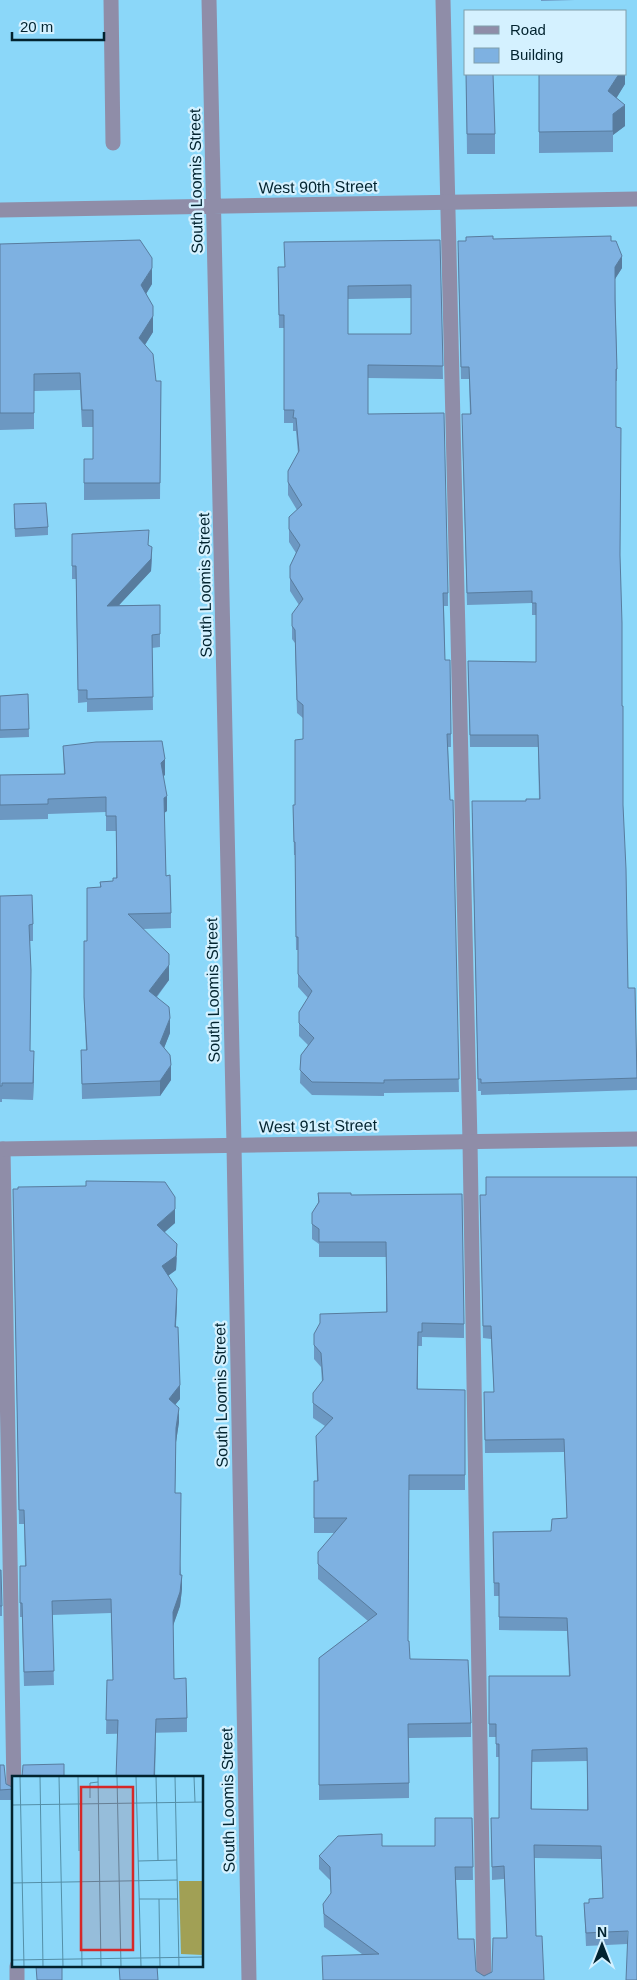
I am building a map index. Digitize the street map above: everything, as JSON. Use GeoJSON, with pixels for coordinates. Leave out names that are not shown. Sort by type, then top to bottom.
{"type":"FeatureCollection","features":[{"type":"Feature","properties":{"kind":"street"},"geometry":{"type":"LineString","coordinates":[[111,0],[113,143]]}},
{"type":"Feature","properties":{"kind":"street","name":"South Loomis Street"},"geometry":{"type":"LineString","coordinates":[[209,0],[234,1145],[249,1980]]}},
{"type":"Feature","properties":{"kind":"street"},"geometry":{"type":"LineString","coordinates":[[443,0],[470,1142],[484,1980]]}},
{"type":"Feature","properties":{"kind":"street","name":"West 90th Street"},"geometry":{"type":"LineString","coordinates":[[0,210],[637,199]]}},
{"type":"Feature","properties":{"kind":"street","name":"West 91st Street"},"geometry":{"type":"LineString","coordinates":[[1,1149],[637,1138]]}},
{"type":"Feature","properties":{"kind":"street"},"geometry":{"type":"LineString","coordinates":[[1,1149],[14,1776]]}},
{"type":"Feature","properties":{"kind":"building"},"geometry":{"type":"Polygon","coordinates":[[[466,75],[493,75],[495,134],[467,134],[466,75]]]}},
{"type":"Feature","properties":{"kind":"building"},"geometry":{"type":"Polygon","coordinates":[[[539,75],[618,75],[608,91],[625,105],[613,114],[613,131],[539,132],[539,75]]]}},
{"type":"Feature","properties":{"kind":"building"},"geometry":{"type":"Polygon","coordinates":[[[493,236],[493,239],[611,236],[611,241],[616,241],[622,256],[615,267],[616,427],[621,428],[620,555],[623,805],[628,988],[635,988],[637,1078],[481,1083],[481,1079],[478,1079],[472,801],[526,801],[526,799],[540,799],[538,735],[470,735],[468,661],[536,662],[536,603],[532,603],[532,591],[467,593],[462,414],[471,414],[469,367],[461,367],[458,241],[466,241],[466,237],[493,236]]]}},
{"type":"Feature","properties":{"kind":"building"},"geometry":{"type":"Polygon","coordinates":[[[140,240],[152,258],[152,268],[141,285],[153,306],[153,316],[139,338],[153,354],[156,381],[161,381],[160,483],[84,483],[84,459],[93,459],[93,410],[82,410],[80,373],[34,374],[34,413],[0,413],[0,244],[140,240]]]}},
{"type":"Feature","properties":{"kind":"building"},"geometry":{"type":"Polygon","coordinates":[[[440,240],[443,366],[368,365],[368,414],[444,413],[448,593],[443,593],[445,660],[450,660],[451,734],[447,734],[450,800],[453,800],[459,1079],[384,1080],[384,1083],[312,1082],[300,1070],[301,1055],[314,1038],[299,1023],[299,1012],[312,991],[298,974],[298,937],[296,937],[293,805],[295,805],[295,740],[303,739],[303,705],[297,700],[295,630],[292,626],[292,614],[303,599],[290,578],[290,566],[300,545],[289,529],[289,517],[302,505],[288,482],[288,471],[299,451],[296,418],[293,418],[294,410],[284,410],[284,315],[279,315],[278,267],[285,267],[284,242],[440,240]],[[411,285],[348,286],[348,334],[411,334],[411,285]]]}},
{"type":"Feature","properties":{"kind":"building"},"geometry":{"type":"Polygon","coordinates":[[[46,503],[48,527],[15,529],[14,504],[46,503]]]}},
{"type":"Feature","properties":{"kind":"building"},"geometry":{"type":"Polygon","coordinates":[[[149,530],[148,545],[152,547],[151,559],[107,606],[160,605],[160,634],[152,635],[153,697],[87,699],[87,690],[78,690],[76,566],[72,566],[72,534],[149,530]]]}},
{"type":"Feature","properties":{"kind":"building"},"geometry":{"type":"Polygon","coordinates":[[[28,694],[29,729],[0,730],[0,696],[28,694]]]}},
{"type":"Feature","properties":{"kind":"building"},"geometry":{"type":"Polygon","coordinates":[[[162,741],[165,759],[161,763],[167,796],[164,798],[166,876],[170,875],[171,913],[128,914],[169,954],[169,965],[149,991],[169,1007],[170,1018],[160,1043],[170,1055],[171,1065],[160,1081],[82,1084],[81,1050],[87,1050],[84,997],[84,941],[87,941],[87,888],[101,887],[100,882],[113,881],[113,878],[117,878],[116,816],[106,816],[106,797],[48,799],[48,804],[0,805],[0,775],[65,774],[63,746],[96,742],[162,741]]]}},
{"type":"Feature","properties":{"kind":"building"},"geometry":{"type":"Polygon","coordinates":[[[32,895],[33,924],[29,925],[31,970],[30,1051],[34,1051],[33,1083],[2,1083],[2,1086],[0,1086],[0,896],[32,895]]]}},
{"type":"Feature","properties":{"kind":"building"},"geometry":{"type":"Polygon","coordinates":[[[486,1177],[637,1177],[637,1980],[626,1980],[628,1931],[586,1933],[584,1903],[589,1903],[589,1899],[603,1898],[601,1846],[534,1845],[536,1936],[542,1936],[544,1980],[323,1980],[322,1956],[379,1954],[324,1914],[323,1904],[331,1893],[330,1867],[319,1856],[338,1836],[382,1834],[382,1846],[435,1846],[435,1818],[472,1818],[473,1867],[455,1867],[458,1939],[474,1939],[476,1971],[484,1976],[492,1972],[493,1938],[507,1938],[504,1866],[492,1867],[491,1818],[499,1818],[499,1744],[496,1744],[496,1724],[489,1724],[489,1676],[570,1676],[567,1618],[499,1617],[499,1583],[494,1583],[493,1532],[551,1531],[552,1519],[567,1518],[564,1439],[485,1440],[484,1392],[494,1392],[491,1326],[483,1326],[480,1195],[486,1195],[486,1177]],[[587,1748],[532,1750],[531,1809],[588,1810],[587,1748]]]}},
{"type":"Feature","properties":{"kind":"building"},"geometry":{"type":"Polygon","coordinates":[[[86,1181],[165,1182],[175,1197],[175,1209],[157,1225],[177,1244],[176,1256],[162,1266],[177,1289],[175,1327],[178,1327],[180,1385],[169,1399],[179,1408],[176,1428],[175,1493],[181,1493],[180,1575],[182,1575],[180,1592],[173,1612],[174,1679],[186,1678],[187,1718],[156,1719],[154,1776],[116,1776],[118,1720],[106,1720],[107,1680],[113,1680],[111,1599],[52,1601],[54,1671],[24,1672],[20,1566],[26,1566],[24,1510],[19,1510],[13,1189],[18,1189],[18,1187],[86,1186],[86,1181]]]}},
{"type":"Feature","properties":{"kind":"building"},"geometry":{"type":"Polygon","coordinates":[[[318,1193],[351,1193],[351,1195],[462,1194],[464,1324],[422,1323],[422,1332],[418,1332],[417,1389],[465,1390],[465,1475],[409,1475],[408,1641],[410,1659],[468,1660],[471,1723],[408,1724],[409,1783],[319,1785],[319,1658],[377,1614],[318,1564],[318,1552],[347,1518],[314,1518],[314,1481],[318,1481],[316,1436],[333,1418],[313,1403],[313,1393],[323,1380],[321,1353],[314,1345],[314,1334],[320,1323],[320,1314],[387,1312],[386,1242],[319,1242],[319,1229],[312,1224],[312,1213],[319,1202],[318,1193]]]}},
{"type":"Feature","properties":{"kind":"building"},"geometry":{"type":"Polygon","coordinates":[[[1,1570],[2,1606],[0,1606],[1,1570]]]}},
{"type":"Feature","properties":{"kind":"building"},"geometry":{"type":"Polygon","coordinates":[[[64,1764],[64,1776],[22,1776],[23,1765],[64,1764]]]}},
{"type":"Feature","properties":{"kind":"building"},"geometry":{"type":"Polygon","coordinates":[[[0,1765],[4,1765],[6,1784],[12,1787],[12,1789],[0,1790],[0,1765]]]}},
{"type":"Feature","properties":{"kind":"building"},"geometry":{"type":"Polygon","coordinates":[[[36,1968],[62,1968],[62,1980],[37,1980],[36,1968]]]}},
{"type":"Feature","properties":{"kind":"building"},"geometry":{"type":"Polygon","coordinates":[[[119,1968],[157,1968],[158,1980],[120,1980],[119,1968]]]}}]}
